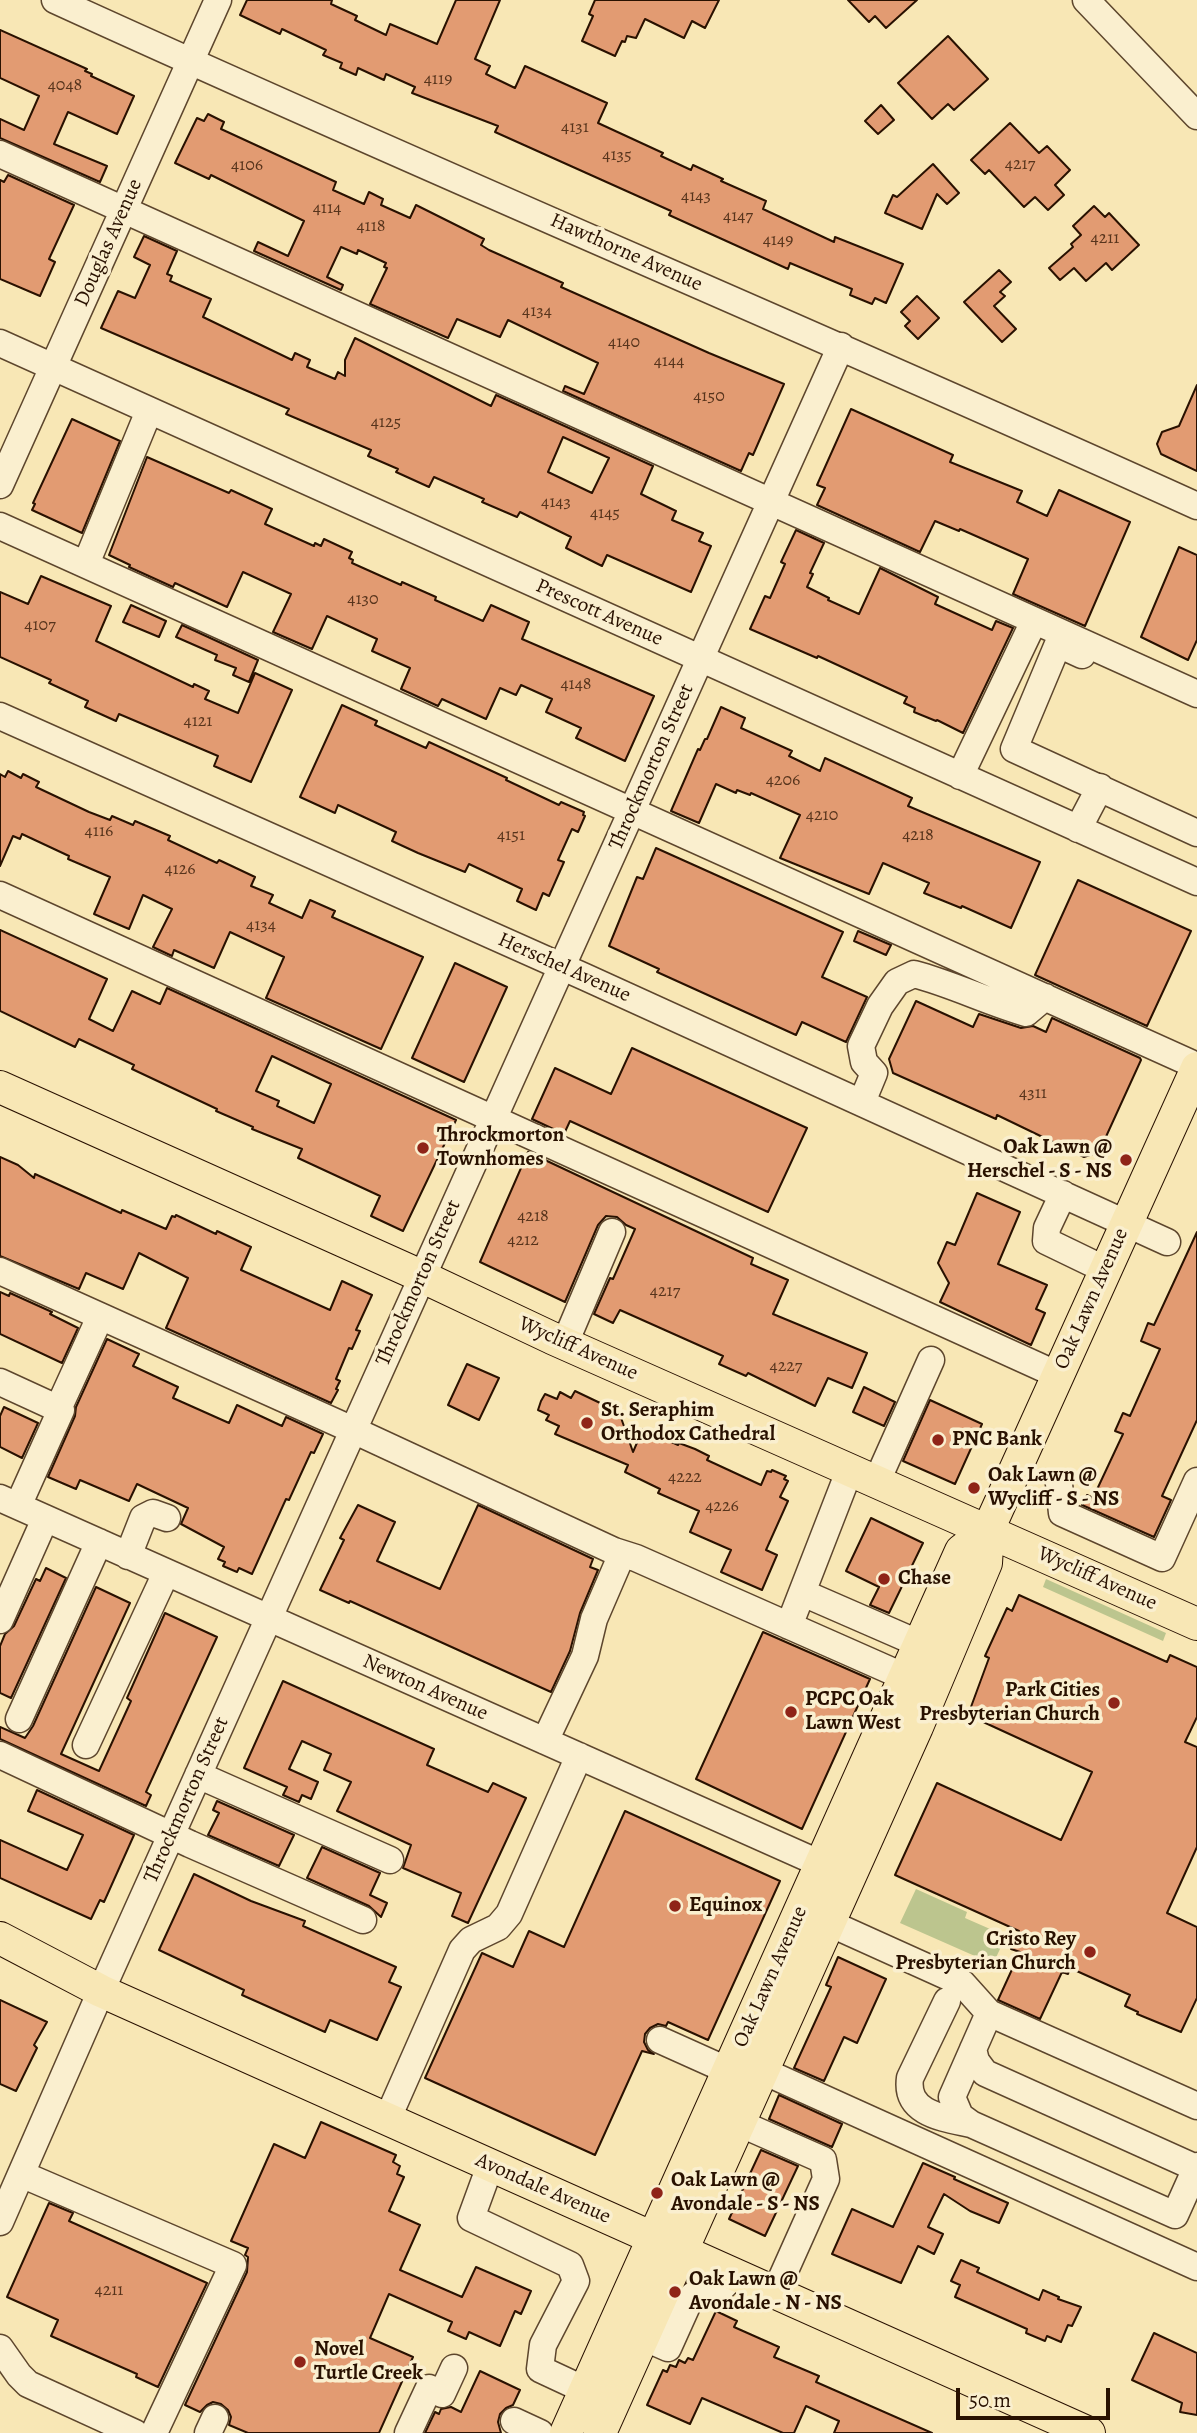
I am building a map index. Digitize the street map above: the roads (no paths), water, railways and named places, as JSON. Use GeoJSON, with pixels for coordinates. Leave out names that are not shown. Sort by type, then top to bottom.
{"type":"FeatureCollection","features":[{"type":"Feature","properties":{"kind":"main road","name":"Oak Lawn Avenue"},"geometry":{"type":"LineString","coordinates":[[836,1870],[918,1727],[986,1563],[988,1530],[1197,1067]]}},
{"type":"Feature","properties":{"kind":"main road","name":"Wycliff Avenue"},"geometry":{"type":"LineString","coordinates":[[0,1087],[565,1343],[1197,1624]]}},
{"type":"Feature","properties":{"kind":"main road","name":"Oak Lawn Avenue"},"geometry":{"type":"LineString","coordinates":[[609,2430],[643,2337],[762,2071],[815,1917],[836,1870],[905,1677],[961,1551],[988,1530]]}},
{"type":"Feature","properties":{"kind":"main road","name":"Oak Lawn Avenue"},"geometry":{"type":"LineString","coordinates":[[566,2433],[729,2071],[815,1917]]}},
{"type":"Feature","properties":{"kind":"main road","name":"Avondale Avenue"},"geometry":{"type":"LineString","coordinates":[[0,1938],[100,1991],[1089,2433]]}},
{"type":"Feature","properties":{"kind":"street","name":"Hawthorne Avenue"},"geometry":{"type":"LineString","coordinates":[[55,0],[1197,506]]}},
{"type":"Feature","properties":{"kind":"street","name":"Douglas Avenue"},"geometry":{"type":"LineString","coordinates":[[0,485],[218,0]]}},
{"type":"Feature","properties":{"kind":"street"},"geometry":{"type":"LineString","coordinates":[[1086,0],[1197,116]]}},
{"type":"Feature","properties":{"kind":"street"},"geometry":{"type":"LineString","coordinates":[[0,154],[1197,694]]}},
{"type":"Feature","properties":{"kind":"street","name":"Prescott Avenue"},"geometry":{"type":"LineString","coordinates":[[0,343],[1197,882]]}},
{"type":"Feature","properties":{"kind":"street","name":"Throckmorton Street"},"geometry":{"type":"LineString","coordinates":[[0,2222],[100,1991],[841,346]]}},
{"type":"Feature","properties":{"kind":"street"},"geometry":{"type":"LineString","coordinates":[[86,564],[149,411]]}},
{"type":"Feature","properties":{"kind":"street"},"geometry":{"type":"LineString","coordinates":[[0,526],[1197,1067]]}},
{"type":"Feature","properties":{"kind":"street"},"geometry":{"type":"LineString","coordinates":[[960,776],[1034,621]]}},
{"type":"Feature","properties":{"kind":"street"},"geometry":{"type":"LineString","coordinates":[[992,790],[1014,750],[1058,644],[1197,707]]}},
{"type":"Feature","properties":{"kind":"street","name":"Herschel Avenue"},"geometry":{"type":"LineString","coordinates":[[0,716],[1167,1241]]}},
{"type":"Feature","properties":{"kind":"street"},"geometry":{"type":"LineString","coordinates":[[1014,750],[1197,833]]}},
{"type":"Feature","properties":{"kind":"street"},"geometry":{"type":"LineString","coordinates":[[1078,829],[1100,788]]}},
{"type":"Feature","properties":{"kind":"street"},"geometry":{"type":"LineString","coordinates":[[0,895],[1058,1375]]}},
{"type":"Feature","properties":{"kind":"street"},"geometry":{"type":"LineString","coordinates":[[862,1102],[874,1073],[864,1062],[861,1046],[880,1006],[897,982],[914,974],[949,983],[1001,1006],[1026,1013],[1045,997]]}},
{"type":"Feature","properties":{"kind":"street"},"geometry":{"type":"LineString","coordinates":[[1063,1194],[1047,1228],[1046,1241],[1105,1270]]}},
{"type":"Feature","properties":{"kind":"street"},"geometry":{"type":"LineString","coordinates":[[565,1343],[612,1233]]}},
{"type":"Feature","properties":{"kind":"street"},"geometry":{"type":"LineString","coordinates":[[0,1271],[614,1551],[636,1558],[905,1677]]}},
{"type":"Feature","properties":{"kind":"street"},"geometry":{"type":"LineString","coordinates":[[58,1409],[100,1317]]}},
{"type":"Feature","properties":{"kind":"street"},"geometry":{"type":"LineString","coordinates":[[789,1626],[803,1593],[864,1475],[931,1360]]}},
{"type":"Feature","properties":{"kind":"street"},"geometry":{"type":"LineString","coordinates":[[0,1382],[61,1410],[9,1502]]}},
{"type":"Feature","properties":{"kind":"street"},"geometry":{"type":"LineString","coordinates":[[1059,1484],[1062,1513],[1162,1558],[1197,1481]]}},
{"type":"Feature","properties":{"kind":"street","name":"Newton Avenue"},"geometry":{"type":"LineString","coordinates":[[9,1502],[836,1870]]}},
{"type":"Feature","properties":{"kind":"street"},"geometry":{"type":"LineString","coordinates":[[128,1556],[143,1518],[153,1513],[167,1518]]}},
{"type":"Feature","properties":{"kind":"street"},"geometry":{"type":"LineString","coordinates":[[0,1620],[46,1519]]}},
{"type":"Feature","properties":{"kind":"street"},"geometry":{"type":"LineString","coordinates":[[19,1719],[99,1542]]}},
{"type":"Feature","properties":{"kind":"street"},"geometry":{"type":"LineString","coordinates":[[545,1741],[585,1656],[594,1619],[619,1561],[614,1551]]}},
{"type":"Feature","properties":{"kind":"street"},"geometry":{"type":"LineString","coordinates":[[86,1745],[166,1573]]}},
{"type":"Feature","properties":{"kind":"street"},"geometry":{"type":"LineString","coordinates":[[803,1593],[920,1644]]}},
{"type":"Feature","properties":{"kind":"street"},"geometry":{"type":"LineString","coordinates":[[0,1755],[363,1920]]}},
{"type":"Feature","properties":{"kind":"street"},"geometry":{"type":"LineString","coordinates":[[387,2120],[462,1950],[471,1940],[498,1927],[509,1914],[579,1756]]}},
{"type":"Feature","properties":{"kind":"street"},"geometry":{"type":"LineString","coordinates":[[198,1775],[390,1860]]}},
{"type":"Feature","properties":{"kind":"street"},"geometry":{"type":"LineString","coordinates":[[815,1917],[962,1983],[989,2013],[1197,2106]]}},
{"type":"Feature","properties":{"kind":"street"},"geometry":{"type":"LineString","coordinates":[[947,2001],[910,2078],[909,2087],[916,2105],[936,2116],[971,2124],[1175,2216],[1197,2167],[985,2073],[976,2061],[973,2049]]}},
{"type":"Feature","properties":{"kind":"street"},"geometry":{"type":"LineString","coordinates":[[971,2124],[960,2116],[952,2097],[989,2013]]}},
{"type":"Feature","properties":{"kind":"street"},"geometry":{"type":"LineString","coordinates":[[660,2040],[729,2071]]}},
{"type":"Feature","properties":{"kind":"street"},"geometry":{"type":"LineString","coordinates":[[762,2071],[1197,2267]]}},
{"type":"Feature","properties":{"kind":"street"},"geometry":{"type":"LineString","coordinates":[[913,2095],[935,2103],[952,2097]]}},
{"type":"Feature","properties":{"kind":"street"},"geometry":{"type":"LineString","coordinates":[[739,2123],[823,2160],[826,2179],[775,2293]]}},
{"type":"Feature","properties":{"kind":"street"},"geometry":{"type":"LineString","coordinates":[[490,2166],[471,2218],[570,2265],[576,2281],[543,2345],[540,2369],[585,2390]]}},
{"type":"Feature","properties":{"kind":"street"},"geometry":{"type":"LineString","coordinates":[[21,2174],[233,2265],[154,2433]]}},
{"type":"Feature","properties":{"kind":"street"},"geometry":{"type":"LineString","coordinates":[[643,2337],[668,2348],[691,2297],[696,2293],[722,2288],[728,2284],[732,2274]]}},
{"type":"Feature","properties":{"kind":"street"},"geometry":{"type":"LineString","coordinates":[[0,2348],[28,2384],[135,2433]]}},
{"type":"Feature","properties":{"kind":"street"},"geometry":{"type":"LineString","coordinates":[[408,2433],[429,2388],[442,2394],[454,2368]]}},
{"type":"Feature","properties":{"kind":"street"},"geometry":{"type":"LineString","coordinates":[[514,2421],[540,2433]]}},
{"type":"Feature","properties":{"kind":"place","name":"Throckmorton Townhomes"},"geometry":{"type":"Point","coordinates":[423,1148]}},
{"type":"Feature","properties":{"kind":"place","name":"Oak Lawn @ Herschel - S - NS"},"geometry":{"type":"Point","coordinates":[1126,1160]}},
{"type":"Feature","properties":{"kind":"place","name":"St. Seraphim Orthodox Cathedral"},"geometry":{"type":"Point","coordinates":[587,1423]}},
{"type":"Feature","properties":{"kind":"place","name":"PNC Bank"},"geometry":{"type":"Point","coordinates":[938,1440]}},
{"type":"Feature","properties":{"kind":"place","name":"Oak Lawn @ Wycliff - S - NS"},"geometry":{"type":"Point","coordinates":[974,1488]}},
{"type":"Feature","properties":{"kind":"place","name":"Chase"},"geometry":{"type":"Point","coordinates":[884,1579]}},
{"type":"Feature","properties":{"kind":"place","name":"Park Cities Presbyterian Church"},"geometry":{"type":"Point","coordinates":[1114,1703]}},
{"type":"Feature","properties":{"kind":"place","name":"PCPC Oak Lawn West"},"geometry":{"type":"Point","coordinates":[791,1712]}},
{"type":"Feature","properties":{"kind":"place","name":"Equinox"},"geometry":{"type":"Point","coordinates":[675,1906]}},
{"type":"Feature","properties":{"kind":"place","name":"Cristo Rey Presbyterian Church"},"geometry":{"type":"Point","coordinates":[1090,1952]}},
{"type":"Feature","properties":{"kind":"place","name":"Oak Lawn @ Avondale - S - NS"},"geometry":{"type":"Point","coordinates":[657,2193]}},
{"type":"Feature","properties":{"kind":"place","name":"Oak Lawn @ Avondale - N - NS"},"geometry":{"type":"Point","coordinates":[675,2292]}},
{"type":"Feature","properties":{"kind":"place","name":"Novel Turtle Creek"},"geometry":{"type":"Point","coordinates":[300,2362]}}]}
